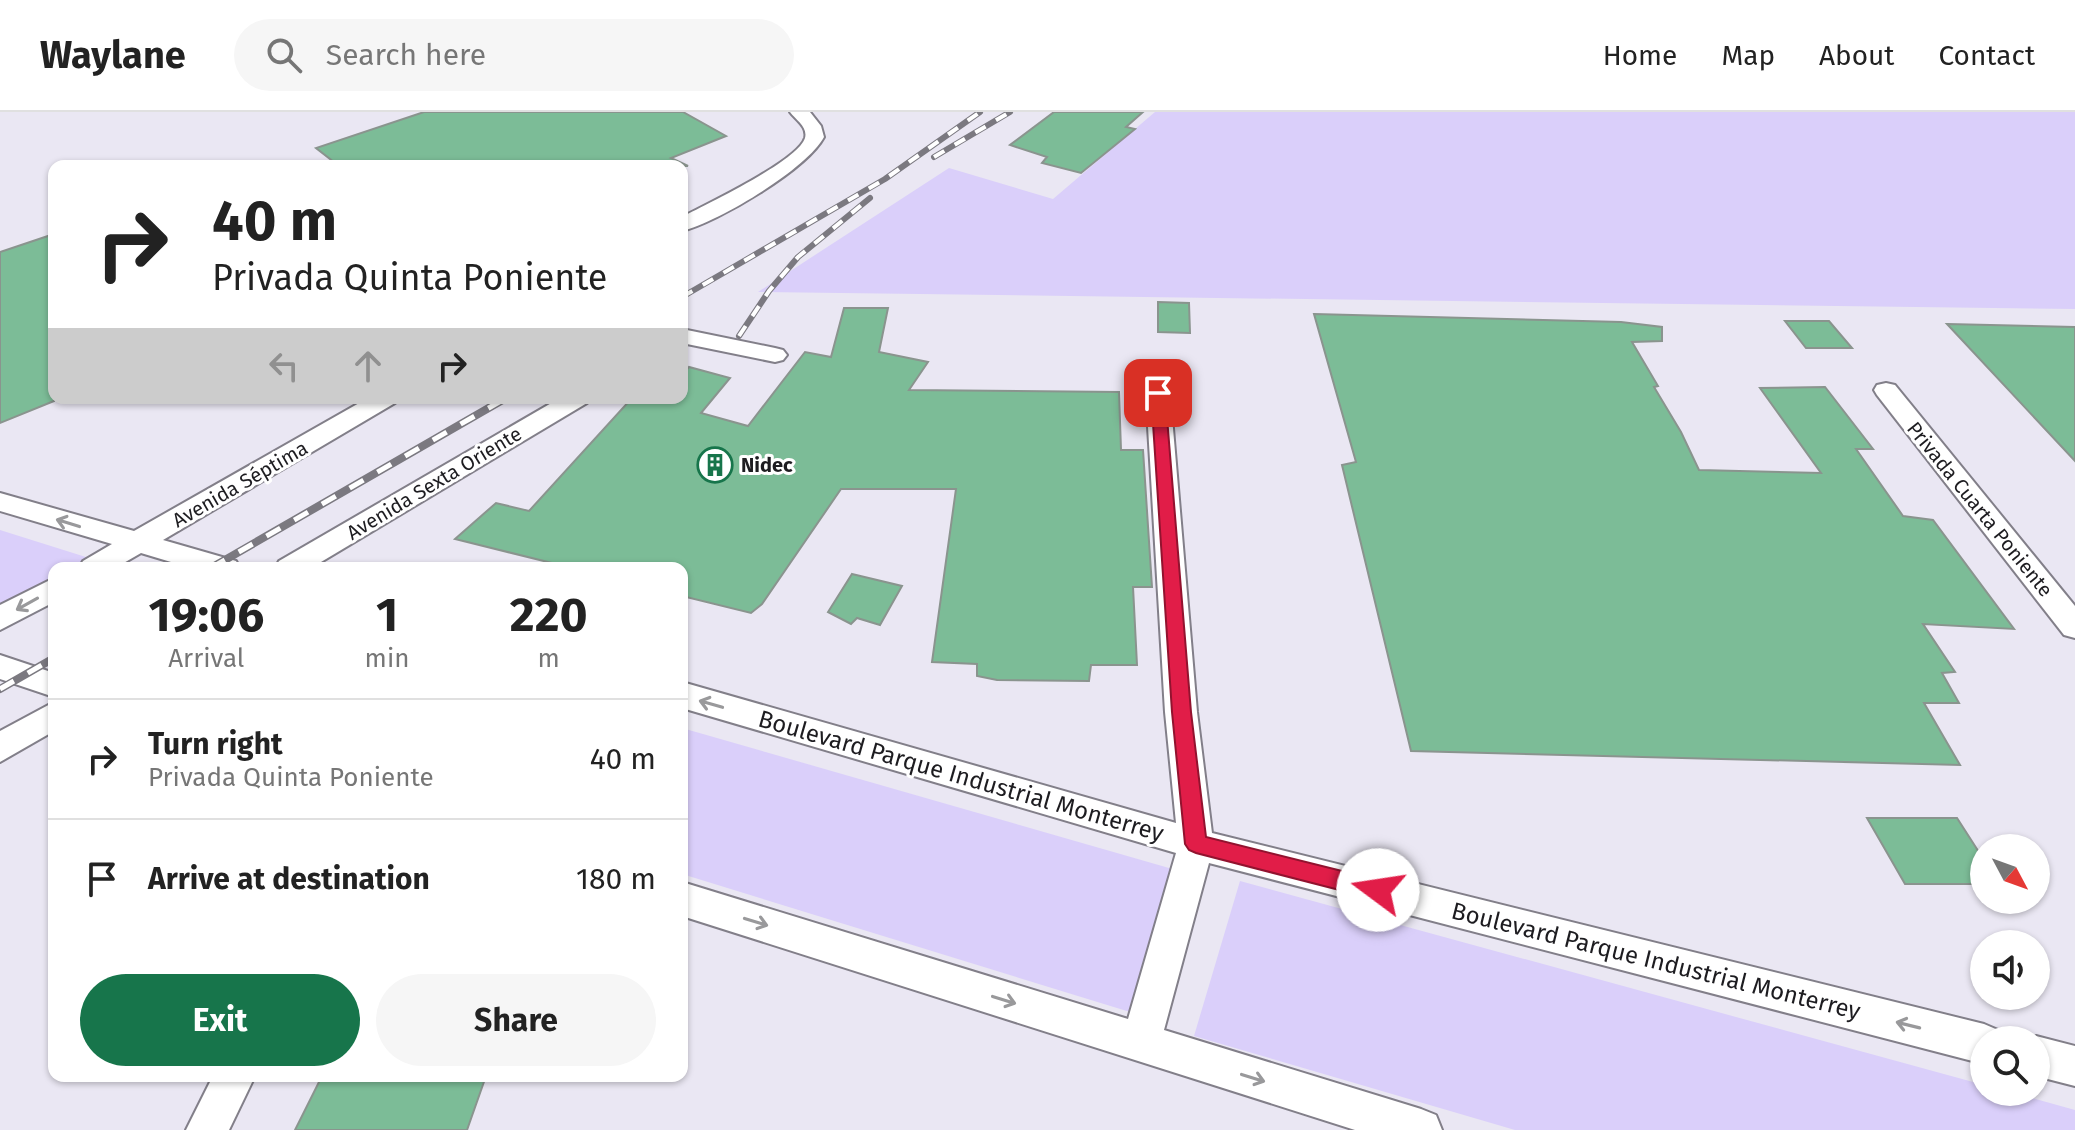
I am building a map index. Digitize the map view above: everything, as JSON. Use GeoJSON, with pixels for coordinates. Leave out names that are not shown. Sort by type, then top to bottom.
{"type":"FeatureCollection","features":[{"type":"Feature","properties":{"kind":"street"},"geometry":{"type":"LineString","coordinates":[[688,222],[787,167],[809,149],[815,136],[812,125],[799,112]]}},
{"type":"Feature","properties":{"kind":"street"},"geometry":{"type":"LineString","coordinates":[[688,337],[775,355]]}},
{"type":"Feature","properties":{"kind":"street","name":"Privada Cuarta Poniente"},"geometry":{"type":"LineString","coordinates":[[1886,390],[2075,627]]}},
{"type":"Feature","properties":{"kind":"street"},"geometry":{"type":"LineString","coordinates":[[1141,1043],[1196,844],[1181,712],[1158,393]]}},
{"type":"Feature","properties":{"kind":"street","name":"Avenida Séptima"},"geometry":{"type":"LineString","coordinates":[[104,562],[376,404]]}},
{"type":"Feature","properties":{"kind":"street","name":"Avenida Sexta Oriente"},"geometry":{"type":"LineString","coordinates":[[299,562],[568,404]]}},
{"type":"Feature","properties":{"kind":"street"},"geometry":{"type":"LineString","coordinates":[[0,502],[204,562]]}},
{"type":"Feature","properties":{"kind":"street"},"geometry":{"type":"LineString","coordinates":[[0,619],[48,592]]}},
{"type":"Feature","properties":{"kind":"street"},"geometry":{"type":"LineString","coordinates":[[0,667],[48,683]]}},
{"type":"Feature","properties":{"kind":"street","name":"Boulevard Parque Industrial Monterrey"},"geometry":{"type":"LineString","coordinates":[[688,697],[1196,844],[1970,1040]]}},
{"type":"Feature","properties":{"kind":"street"},"geometry":{"type":"LineString","coordinates":[[0,748],[48,719]]}},
{"type":"Feature","properties":{"kind":"street"},"geometry":{"type":"LineString","coordinates":[[688,901],[1421,1130]]}},
{"type":"Feature","properties":{"kind":"street"},"geometry":{"type":"LineString","coordinates":[[2050,1060],[2075,1066]]}},
{"type":"Feature","properties":{"kind":"street"},"geometry":{"type":"LineString","coordinates":[[207,1130],[232,1082]]}},
{"type":"Feature","properties":{"kind":"shaded area"},"geometry":{"type":"Polygon","coordinates":[[[1155,112],[2075,112],[2075,309],[758,292],[949,168],[1053,199],[1155,112]]]}},
{"type":"Feature","properties":{"kind":"shaded area"},"geometry":{"type":"Polygon","coordinates":[[[0,530],[89,558],[82,562],[48,562],[48,581],[0,608],[0,530]]]}},
{"type":"Feature","properties":{"kind":"shaded area"},"geometry":{"type":"Polygon","coordinates":[[[688,730],[1176,870],[1130,1012],[688,876],[688,730]]]}},
{"type":"Feature","properties":{"kind":"shaded area"},"geometry":{"type":"Polygon","coordinates":[[[1240,881],[1970,1081],[1970,1106],[2050,1106],[2050,1103],[2075,1110],[2075,1130],[1515,1130],[1194,1036],[1240,881]]]}},
{"type":"Feature","properties":{"kind":"building"},"geometry":{"type":"Polygon","coordinates":[[[424,112],[683,112],[726,136],[671,158],[675,160],[331,160],[316,148],[424,112]]]}},
{"type":"Feature","properties":{"kind":"building"},"geometry":{"type":"Polygon","coordinates":[[[1054,112],[1143,112],[1126,127],[1135,129],[1081,173],[1042,163],[1047,157],[1010,145],[1054,112]]]}},
{"type":"Feature","properties":{"kind":"building"},"geometry":{"type":"Polygon","coordinates":[[[48,236],[48,403],[0,423],[0,252],[48,236]]]}},
{"type":"Feature","properties":{"kind":"building"},"geometry":{"type":"Polygon","coordinates":[[[1158,302],[1189,303],[1190,333],[1158,332],[1158,302]]]}},
{"type":"Feature","properties":{"kind":"building"},"geometry":{"type":"Polygon","coordinates":[[[844,308],[888,308],[879,352],[928,362],[909,390],[1119,392],[1121,450],[1143,450],[1152,587],[1133,587],[1137,665],[1091,665],[1089,681],[997,680],[977,676],[977,664],[932,662],[956,489],[841,489],[762,604],[751,613],[688,597],[688,562],[548,562],[455,539],[496,503],[529,511],[627,404],[688,404],[689,367],[730,378],[701,413],[748,426],[805,352],[831,357],[844,308]]]}},
{"type":"Feature","properties":{"kind":"building"},"geometry":{"type":"Polygon","coordinates":[[[1314,314],[1621,322],[1662,327],[1662,341],[1632,342],[1658,386],[1654,387],[1699,470],[1821,473],[1760,388],[1825,387],[1873,449],[1856,449],[1903,516],[1933,520],[2014,629],[1923,624],[1955,672],[1942,673],[1959,703],[1924,703],[1960,765],[1411,751],[1342,465],[1356,462],[1314,314]]]}},
{"type":"Feature","properties":{"kind":"building"},"geometry":{"type":"Polygon","coordinates":[[[1785,321],[1829,321],[1852,348],[1806,348],[1785,321]]]}},
{"type":"Feature","properties":{"kind":"building"},"geometry":{"type":"Polygon","coordinates":[[[1947,324],[2075,327],[2075,461],[1947,324]]]}},
{"type":"Feature","properties":{"kind":"building"},"geometry":{"type":"Polygon","coordinates":[[[852,574],[902,586],[880,625],[857,618],[851,624],[828,612],[852,574]]]}},
{"type":"Feature","properties":{"kind":"building"},"geometry":{"type":"Polygon","coordinates":[[[1867,818],[1957,818],[1970,838],[1970,884],[1905,884],[1867,818]]]}},
{"type":"Feature","properties":{"kind":"building"},"geometry":{"type":"Polygon","coordinates":[[[319,1082],[484,1082],[467,1130],[295,1130],[319,1082]]]}},
{"type":"Feature","properties":{"kind":"railway"},"geometry":{"type":"LineString","coordinates":[[688,294],[885,179],[980,112]]}},
{"type":"Feature","properties":{"kind":"railway"},"geometry":{"type":"LineString","coordinates":[[934,157],[1010,112]]}},
{"type":"Feature","properties":{"kind":"railway"},"geometry":{"type":"LineString","coordinates":[[739,336],[769,291],[798,257],[870,198]]}},
{"type":"Feature","properties":{"kind":"railway"},"geometry":{"type":"LineString","coordinates":[[221,562],[496,404]]}},
{"type":"Feature","properties":{"kind":"railway"},"geometry":{"type":"LineString","coordinates":[[0,689],[48,661]]}},
{"type":"Feature","properties":{"kind":"place","name":"Nidec"},"geometry":{"type":"Point","coordinates":[715,465]}},
{"type":"Feature","properties":{"kind":"route"},"geometry":{"type":"LineString","coordinates":[[1158,393],[1181,712],[1196,844],[1378,890]]}}]}
